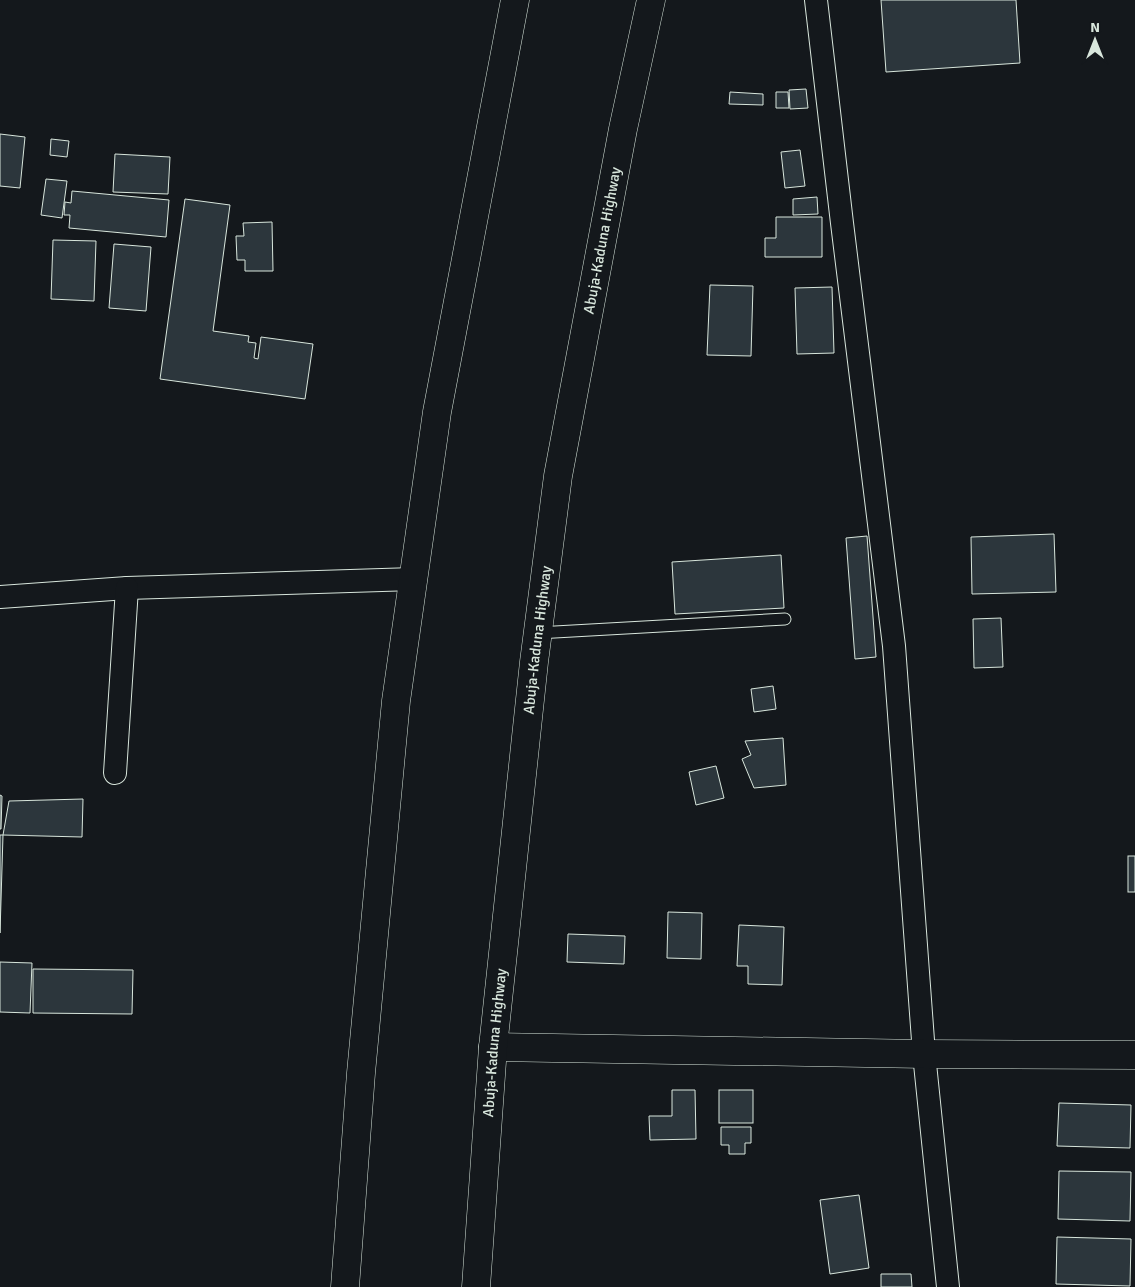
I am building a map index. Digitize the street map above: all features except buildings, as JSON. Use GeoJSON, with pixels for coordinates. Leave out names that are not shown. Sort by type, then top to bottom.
{"type":"FeatureCollection","features":[{"type":"Feature","properties":{"kind":"main road"},"geometry":{"type":"LineString","coordinates":[[345,1287],[361,1073],[395,711],[437,412],[515,0]]}},
{"type":"Feature","properties":{"kind":"main road","name":"Abuja-Kaduna Highway"},"geometry":{"type":"LineString","coordinates":[[476,1287],[493,1047],[537,633],[558,476],[622,139],[651,0]]}},
{"type":"Feature","properties":{"kind":"main road"},"geometry":{"type":"LineString","coordinates":[[493,1047],[924,1054],[1135,1055]]}},
{"type":"Feature","properties":{"kind":"street"},"geometry":{"type":"LineString","coordinates":[[816,0],[894,646],[924,1054],[948,1287]]}},
{"type":"Feature","properties":{"kind":"street"},"geometry":{"type":"LineString","coordinates":[[0,598],[127,588],[414,579]]}},
{"type":"Feature","properties":{"kind":"street"},"geometry":{"type":"LineString","coordinates":[[115,773],[127,588]]}},
{"type":"Feature","properties":{"kind":"lane"},"geometry":{"type":"LineString","coordinates":[[537,633],[785,619]]}}]}
